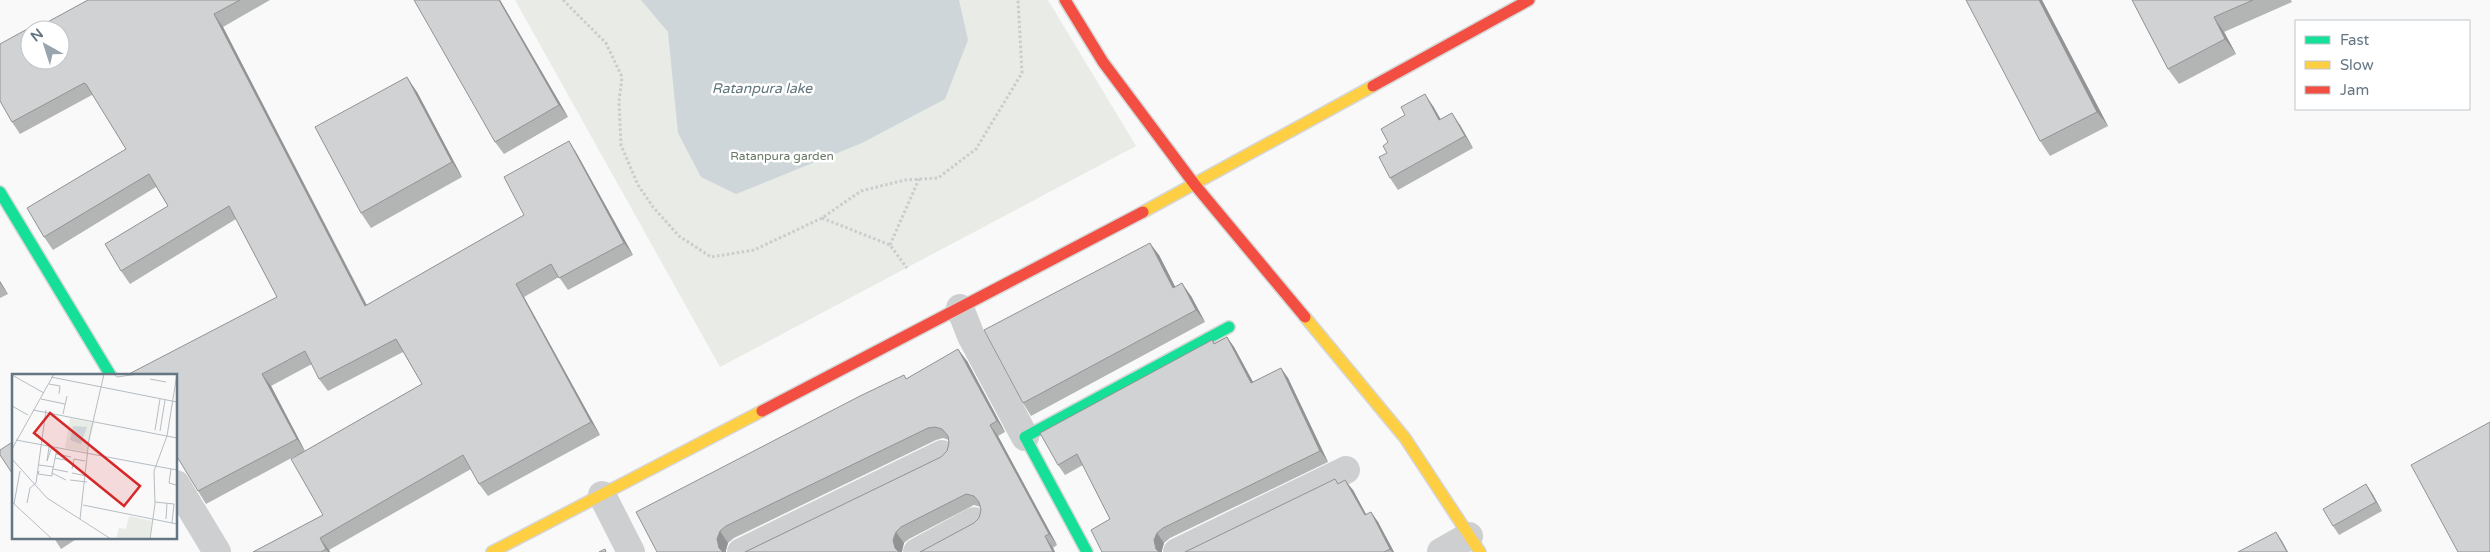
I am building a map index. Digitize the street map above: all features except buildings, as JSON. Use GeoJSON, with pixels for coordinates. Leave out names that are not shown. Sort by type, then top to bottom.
{"type":"FeatureCollection","features":[{"type":"Feature","properties":{"kind":"street"},"geometry":{"type":"LineString","coordinates":[[1065,0],[1103,62],[1195,185],[1405,438],[1474,544],[1441,552]]}},
{"type":"Feature","properties":{"kind":"street"},"geometry":{"type":"LineString","coordinates":[[492,552],[1195,185],[1529,0]]}},
{"type":"Feature","properties":{"kind":"street"},"geometry":{"type":"LineString","coordinates":[[0,192],[110,374]]}},
{"type":"Feature","properties":{"kind":"street"},"geometry":{"type":"LineString","coordinates":[[960,308],[971,336],[1087,552]]}},
{"type":"Feature","properties":{"kind":"street"},"geometry":{"type":"LineString","coordinates":[[1025,437],[1229,327]]}},
{"type":"Feature","properties":{"kind":"street"},"geometry":{"type":"LineString","coordinates":[[741,552],[942,454]]}},
{"type":"Feature","properties":{"kind":"street"},"geometry":{"type":"LineString","coordinates":[[1176,552],[1346,470]]}},
{"type":"Feature","properties":{"kind":"street"},"geometry":{"type":"LineString","coordinates":[[178,487],[217,552]]}},
{"type":"Feature","properties":{"kind":"street"},"geometry":{"type":"LineString","coordinates":[[602,495],[631,552]]}},
{"type":"Feature","properties":{"kind":"street"},"geometry":{"type":"LineString","coordinates":[[917,552],[974,521]]}},
{"type":"Feature","properties":{"kind":"path"},"geometry":{"type":"LineString","coordinates":[[563,0],[606,43],[622,77],[618,102],[621,145],[638,185],[679,236],[712,257],[754,250],[822,218],[861,191],[919,179],[938,178],[976,149],[1022,73],[1018,0]]}},
{"type":"Feature","properties":{"kind":"path"},"geometry":{"type":"LineString","coordinates":[[890,245],[919,179]]}},
{"type":"Feature","properties":{"kind":"path"},"geometry":{"type":"LineString","coordinates":[[822,218],[890,245],[907,268]]}},
{"type":"Feature","properties":{"kind":"green space","name":"Ratanpura garden"},"geometry":{"type":"Polygon","coordinates":[[[515,0],[1048,0],[1136,146],[720,367],[515,0]]]}},
{"type":"Feature","properties":{"kind":"water","name":"Ratanpura lake"},"geometry":{"type":"Polygon","coordinates":[[[641,0],[959,0],[968,40],[945,99],[862,143],[736,194],[701,177],[678,133],[668,32],[641,0]]]}},
{"type":"Feature","properties":{"kind":"traffic: fast"},"geometry":{"type":"LineString","coordinates":[[0,192],[110,374]]}},
{"type":"Feature","properties":{"kind":"traffic: fast"},"geometry":{"type":"LineString","coordinates":[[1087,552],[1025,437],[1229,327]]}},
{"type":"Feature","properties":{"kind":"traffic: slow"},"geometry":{"type":"LineString","coordinates":[[1143,212],[1373,86]]}},
{"type":"Feature","properties":{"kind":"traffic: slow"},"geometry":{"type":"LineString","coordinates":[[1305,317],[1405,438],[1480,552]]}},
{"type":"Feature","properties":{"kind":"traffic: slow"},"geometry":{"type":"LineString","coordinates":[[492,552],[762,411]]}},
{"type":"Feature","properties":{"kind":"traffic: jam"},"geometry":{"type":"LineString","coordinates":[[1065,0],[1103,62],[1195,185],[1305,317]]}},
{"type":"Feature","properties":{"kind":"traffic: jam"},"geometry":{"type":"LineString","coordinates":[[1373,86],[1529,0]]}},
{"type":"Feature","properties":{"kind":"traffic: jam"},"geometry":{"type":"LineString","coordinates":[[762,411],[1143,212]]}}]}
